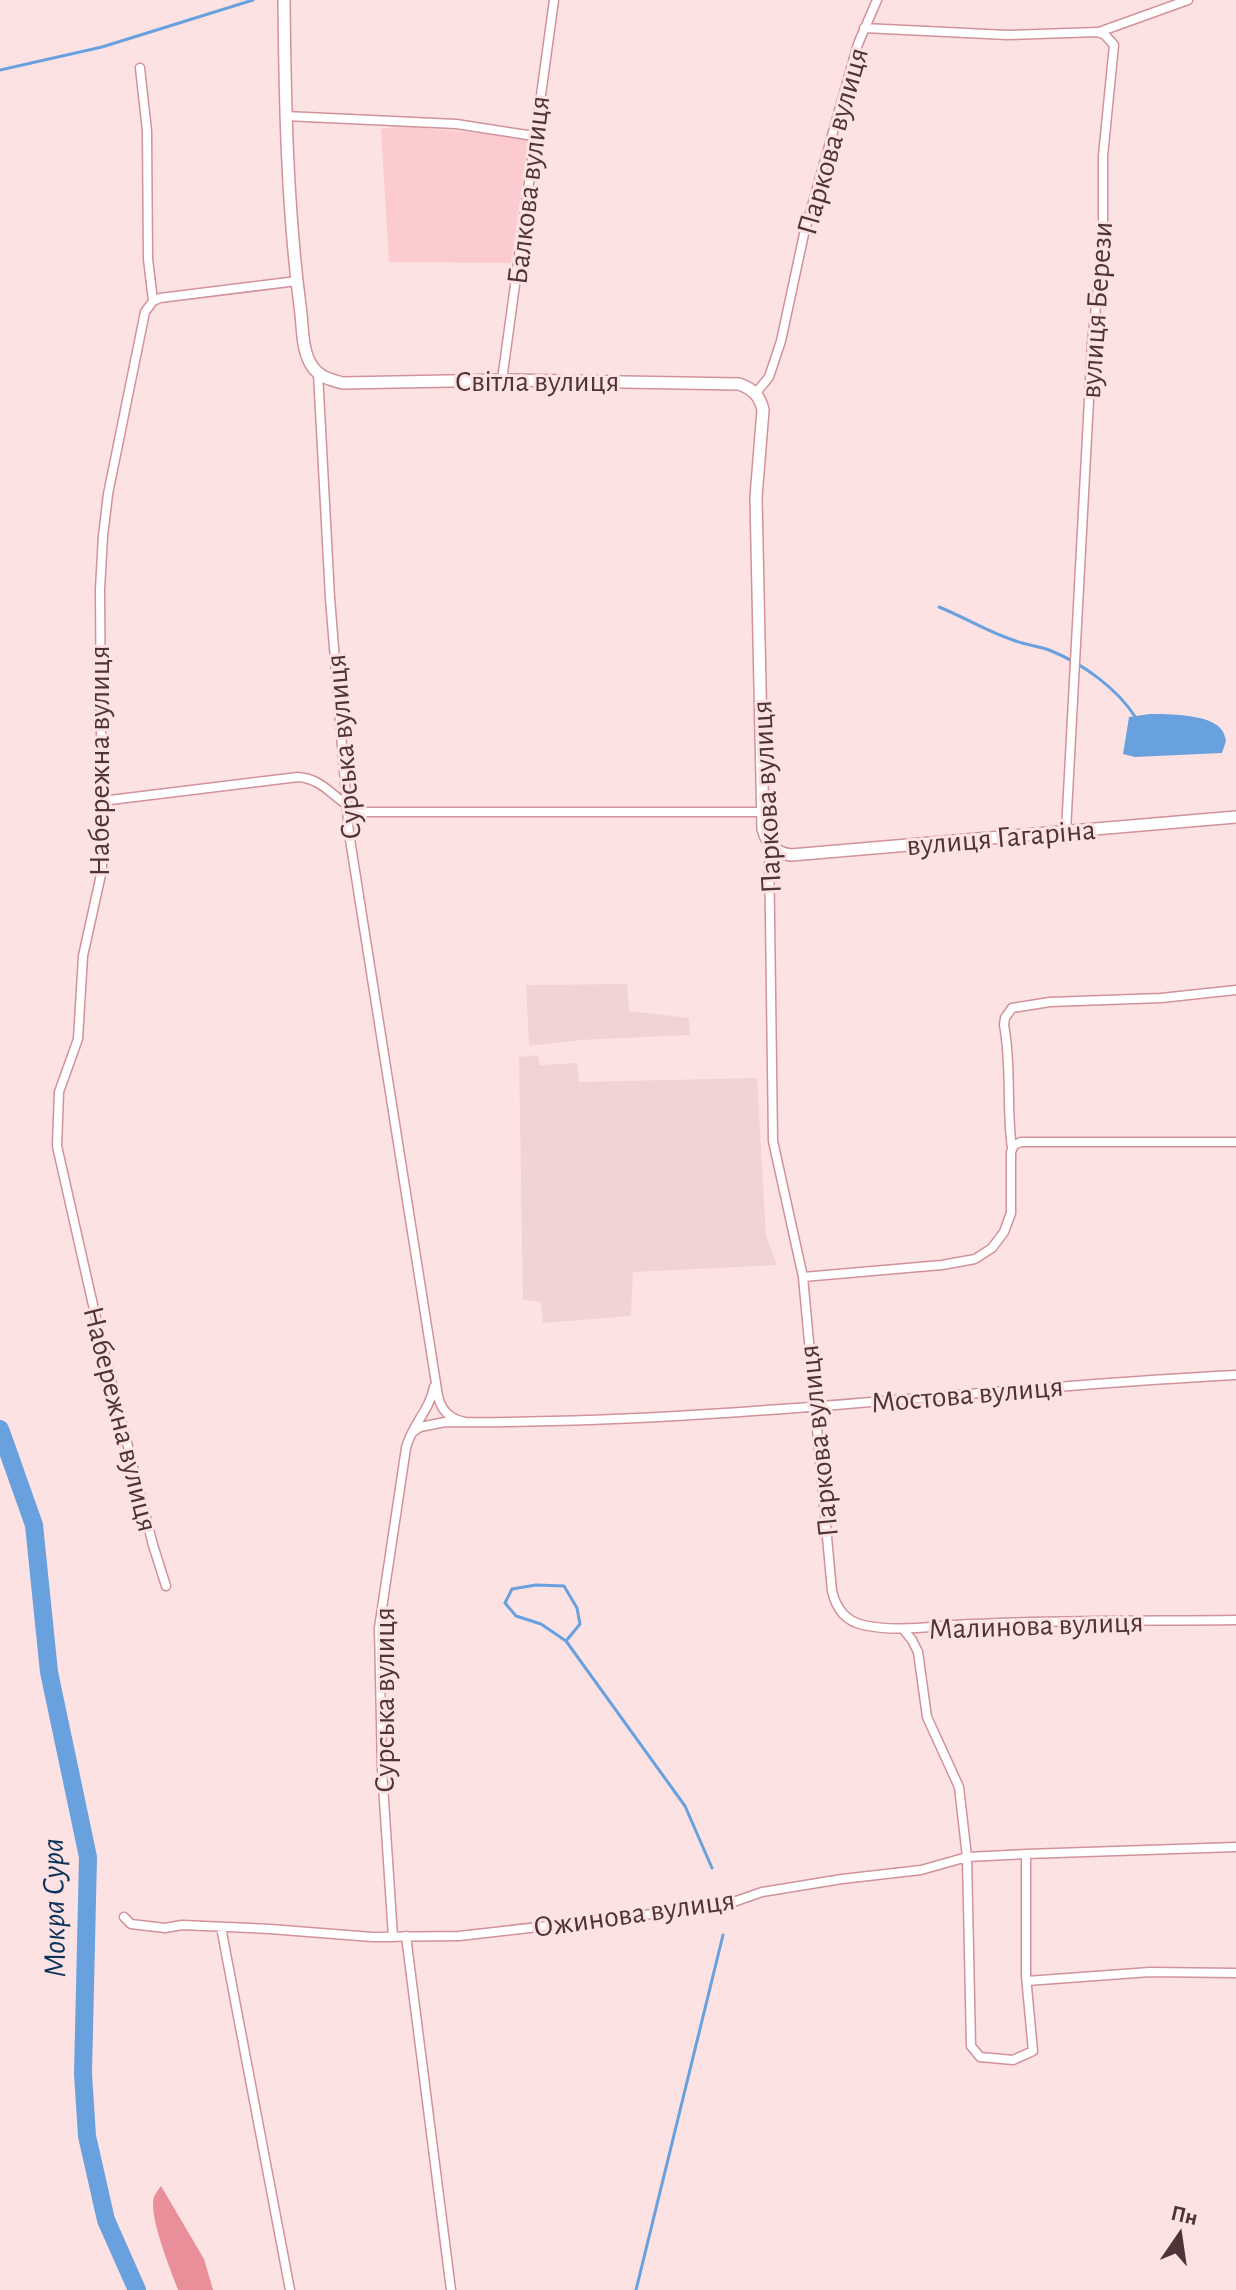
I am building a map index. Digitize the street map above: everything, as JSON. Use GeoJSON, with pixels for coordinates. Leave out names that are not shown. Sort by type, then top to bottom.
{"type":"FeatureCollection","features":[{"type":"Feature","properties":{"kind":"street","name":"Балкова вулиця"},"geometry":{"type":"LineString","coordinates":[[502,380],[554,0]]}},
{"type":"Feature","properties":{"kind":"street","name":"Паркова вулиця"},"geometry":{"type":"LineString","coordinates":[[840,1611],[832,1591],[803,1277],[773,1141],[769,844],[763,829],[756,497],[763,410],[756,393],[769,377],[781,341],[804,234],[864,28],[877,0]]}},
{"type":"Feature","properties":{"kind":"street"},"geometry":{"type":"LineString","coordinates":[[864,28],[1007,35],[1098,32],[1188,0]]}},
{"type":"Feature","properties":{"kind":"street","name":"Сурська вулиця"},"geometry":{"type":"LineString","coordinates":[[284,4],[285,116],[297,281],[307,354],[318,373],[330,598],[349,833],[440,1404],[450,1417],[465,1422]]}},
{"type":"Feature","properties":{"kind":"street","name":"вулиця Берези"},"geometry":{"type":"LineString","coordinates":[[1066,831],[1092,343],[1103,242],[1103,156],[1115,52],[1110,39],[1098,32]]}},
{"type":"Feature","properties":{"kind":"street","name":"Набережна вулиця"},"geometry":{"type":"LineString","coordinates":[[140,68],[147,131],[148,259],[153,301],[145,312],[108,494],[103,536],[100,589],[102,870],[83,956],[78,1039],[59,1092],[57,1146],[100,1336],[166,1586]]}},
{"type":"Feature","properties":{"kind":"street"},"geometry":{"type":"LineString","coordinates":[[285,116],[456,124],[534,136]]}},
{"type":"Feature","properties":{"kind":"street"},"geometry":{"type":"LineString","coordinates":[[153,301],[297,281]]}},
{"type":"Feature","properties":{"kind":"street","name":"Світла вулиця"},"geometry":{"type":"LineString","coordinates":[[318,373],[329,380],[343,383],[502,380],[739,384],[756,393]]}},
{"type":"Feature","properties":{"kind":"street"},"geometry":{"type":"LineString","coordinates":[[102,801],[298,777],[320,782],[347,807],[365,812],[763,812]]}},
{"type":"Feature","properties":{"kind":"street","name":"вулиця Гагаріна"},"geometry":{"type":"LineString","coordinates":[[769,844],[780,853],[791,855],[1236,817]]}},
{"type":"Feature","properties":{"kind":"street"},"geometry":{"type":"LineString","coordinates":[[803,1277],[942,1265],[975,1259],[992,1248],[1004,1232],[1011,1213],[1011,1079],[1004,1025],[1012,1008],[1050,1002],[1161,998],[1236,990]]}},
{"type":"Feature","properties":{"kind":"street"},"geometry":{"type":"LineString","coordinates":[[1012,1148],[1026,1141],[1236,1142]]}},
{"type":"Feature","properties":{"kind":"street","name":"Мостова вулиця"},"geometry":{"type":"LineString","coordinates":[[413,1432],[432,1423],[650,1417],[815,1407],[1109,1381],[1236,1375]]}},
{"type":"Feature","properties":{"kind":"street","name":"Сурська вулиця"},"geometry":{"type":"LineString","coordinates":[[393,1937],[382,1770],[379,1628],[408,1439],[432,1397],[436,1376]]}},
{"type":"Feature","properties":{"kind":"street","name":"Малинова вулиця"},"geometry":{"type":"LineString","coordinates":[[840,1611],[847,1619],[861,1625],[903,1629],[972,1624],[1236,1620]]}},
{"type":"Feature","properties":{"kind":"street"},"geometry":{"type":"LineString","coordinates":[[903,1629],[918,1652],[927,1717],[959,1787],[967,1857],[971,2046],[980,2057],[1013,2060],[1033,2051],[1027,1981],[1026,1854],[1236,1847]]}},
{"type":"Feature","properties":{"kind":"street","name":"Ожинова вулиця"},"geometry":{"type":"LineString","coordinates":[[124,1917],[131,1924],[141,1926],[221,1927],[393,1937],[459,1936],[722,1906],[762,1892],[921,1870],[967,1857],[1026,1854]]}},
{"type":"Feature","properties":{"kind":"street"},"geometry":{"type":"LineString","coordinates":[[221,1927],[290,2290]]}},
{"type":"Feature","properties":{"kind":"street"},"geometry":{"type":"LineString","coordinates":[[406,1936],[451,2290]]}},
{"type":"Feature","properties":{"kind":"street"},"geometry":{"type":"LineString","coordinates":[[1027,1981],[1150,1972],[1236,1973]]}},
{"type":"Feature","properties":{"kind":"shaded area"},"geometry":{"type":"Polygon","coordinates":[[[402,126],[529,138],[511,263],[389,262],[381,129],[402,126]]]}},
{"type":"Feature","properties":{"kind":"shaded area"},"geometry":{"type":"Polygon","coordinates":[[[627,984],[629,1011],[689,1018],[690,1035],[581,1040],[529,1046],[526,985],[627,984]]]}},
{"type":"Feature","properties":{"kind":"shaded area"},"geometry":{"type":"Polygon","coordinates":[[[538,1055],[540,1065],[577,1063],[579,1082],[757,1078],[766,1236],[777,1265],[633,1272],[631,1316],[543,1323],[541,1302],[523,1300],[519,1057],[538,1055]]]}},
{"type":"Feature","properties":{"kind":"shaded area"},"geometry":{"type":"Polygon","coordinates":[[[161,2186],[204,2259],[213,2290],[178,2290],[154,2216],[154,2197],[161,2186]]]}},
{"type":"Feature","properties":{"kind":"water"},"geometry":{"type":"Polygon","coordinates":[[[1150,714],[1188,716],[1215,724],[1226,741],[1222,753],[1135,757],[1123,754],[1129,717],[1150,714]]]}},
{"type":"Feature","properties":{"kind":"waterway"},"geometry":{"type":"LineString","coordinates":[[0,70],[102,47],[253,0]]}},
{"type":"Feature","properties":{"kind":"waterway"},"geometry":{"type":"LineString","coordinates":[[939,607],[1004,637],[1049,650],[1074,662],[1109,687],[1136,718]]}},
{"type":"Feature","properties":{"kind":"waterway","name":"Мокра Сура"},"geometry":{"type":"LineString","coordinates":[[0,1429],[34,1525],[49,1672],[88,1857],[83,2074],[87,2136],[106,2220],[137,2290]]}},
{"type":"Feature","properties":{"kind":"waterway"},"geometry":{"type":"LineString","coordinates":[[566,1641],[580,1624],[577,1608],[564,1586],[536,1585],[512,1589],[505,1603],[516,1616],[541,1624],[566,1641],[685,1806],[712,1868]]}},
{"type":"Feature","properties":{"kind":"waterway"},"geometry":{"type":"LineString","coordinates":[[636,2290],[723,1935]]}}]}
